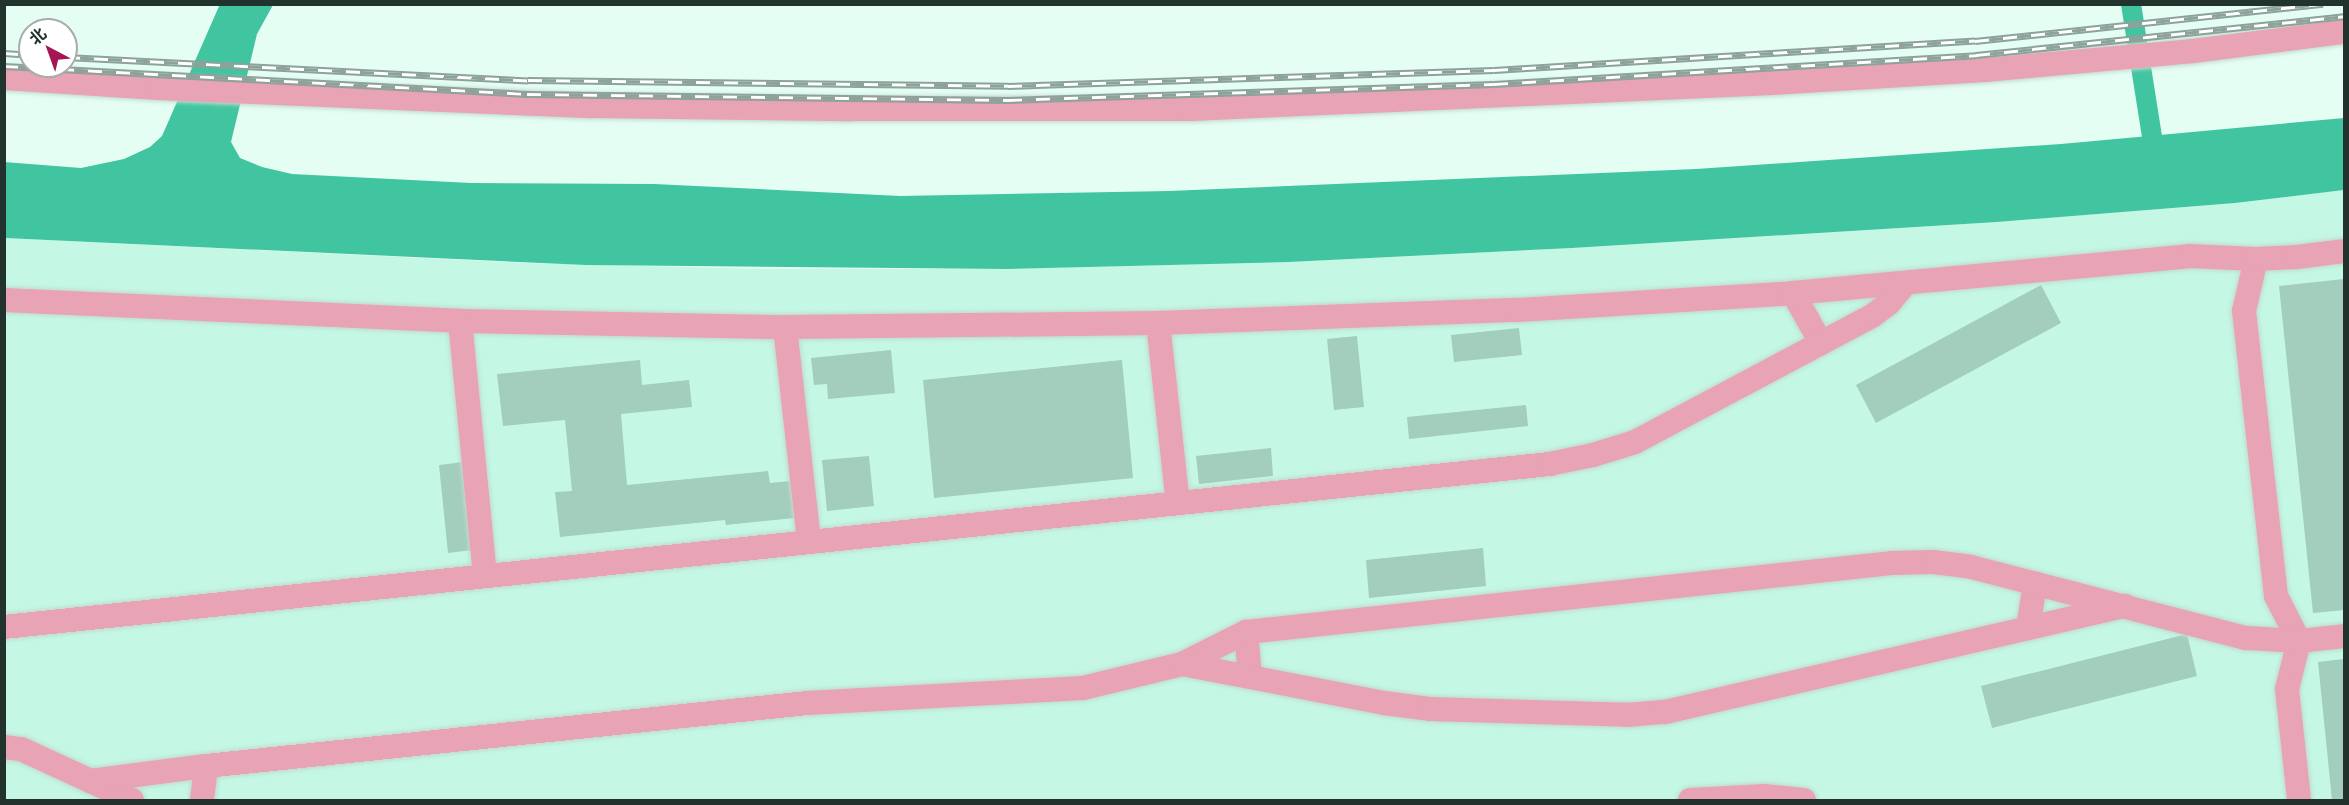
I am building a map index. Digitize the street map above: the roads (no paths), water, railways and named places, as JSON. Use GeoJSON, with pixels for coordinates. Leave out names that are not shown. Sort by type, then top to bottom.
{"type":"FeatureCollection","features":[{"type":"Feature","properties":{"kind":"lane"},"geometry":{"type":"LineString","coordinates":[[4,78],[158,88],[592,106],[851,110],[1191,109],[1772,83],[2099,60],[2344,32]]}},
{"type":"Feature","properties":{"kind":"lane"},"geometry":{"type":"LineString","coordinates":[[4,300],[460,321],[785,327],[1158,323],[1518,310],[1905,284],[2189,256],[2256,259],[2344,251]]}},
{"type":"Feature","properties":{"kind":"lane"},"geometry":{"type":"LineString","coordinates":[[2256,259],[2244,311],[2276,596],[2299,641],[2287,689],[2299,801]]}},
{"type":"Feature","properties":{"kind":"lane"},"geometry":{"type":"LineString","coordinates":[[4,627],[1538,466],[1593,455],[1635,442],[1872,316],[1889,303],[1905,284]]}},
{"type":"Feature","properties":{"kind":"lane"},"geometry":{"type":"LineString","coordinates":[[1793,293],[1821,343]]}},
{"type":"Feature","properties":{"kind":"lane"},"geometry":{"type":"LineString","coordinates":[[460,321],[485,576]]}},
{"type":"Feature","properties":{"kind":"lane"},"geometry":{"type":"LineString","coordinates":[[1158,323],[1178,503]]}},
{"type":"Feature","properties":{"kind":"lane"},"geometry":{"type":"LineString","coordinates":[[785,327],[809,542]]}},
{"type":"Feature","properties":{"kind":"lane"},"geometry":{"type":"LineString","coordinates":[[90,781],[206,766],[807,703],[1083,688],[1182,664],[1246,632],[1893,563],[1933,562],[1971,567],[2246,638],[2299,641],[2344,636]]}},
{"type":"Feature","properties":{"kind":"lane"},"geometry":{"type":"LineString","coordinates":[[2028,628],[2035,584]]}},
{"type":"Feature","properties":{"kind":"lane"},"geometry":{"type":"LineString","coordinates":[[1182,664],[1383,703],[1430,708],[1627,715],[1701,706],[2125,606]]}},
{"type":"Feature","properties":{"kind":"lane"},"geometry":{"type":"LineString","coordinates":[[1246,632],[1250,676]]}},
{"type":"Feature","properties":{"kind":"lane"},"geometry":{"type":"LineString","coordinates":[[4,747],[21,749],[132,801]]}},
{"type":"Feature","properties":{"kind":"lane"},"geometry":{"type":"LineString","coordinates":[[202,801],[206,766]]}},
{"type":"Feature","properties":{"kind":"lane"},"geometry":{"type":"LineString","coordinates":[[1690,801],[1764,796],[1804,801]]}},
{"type":"Feature","properties":{"kind":"waterway"},"geometry":{"type":"LineString","coordinates":[[2131,4],[2156,162]]}},
{"type":"Feature","properties":{"kind":"railway"},"geometry":{"type":"LineString","coordinates":[[78,58],[528,80],[1008,86],[1494,70],[1975,41],[2323,4]]}},
{"type":"Feature","properties":{"kind":"railway"},"geometry":{"type":"LineString","coordinates":[[4,66],[527,94],[1008,100],[1494,84],[1976,55],[2344,16]]}},
{"type":"Feature","properties":{"kind":"railway"},"geometry":{"type":"LineString","coordinates":[[4,53],[18,54]]}}]}
